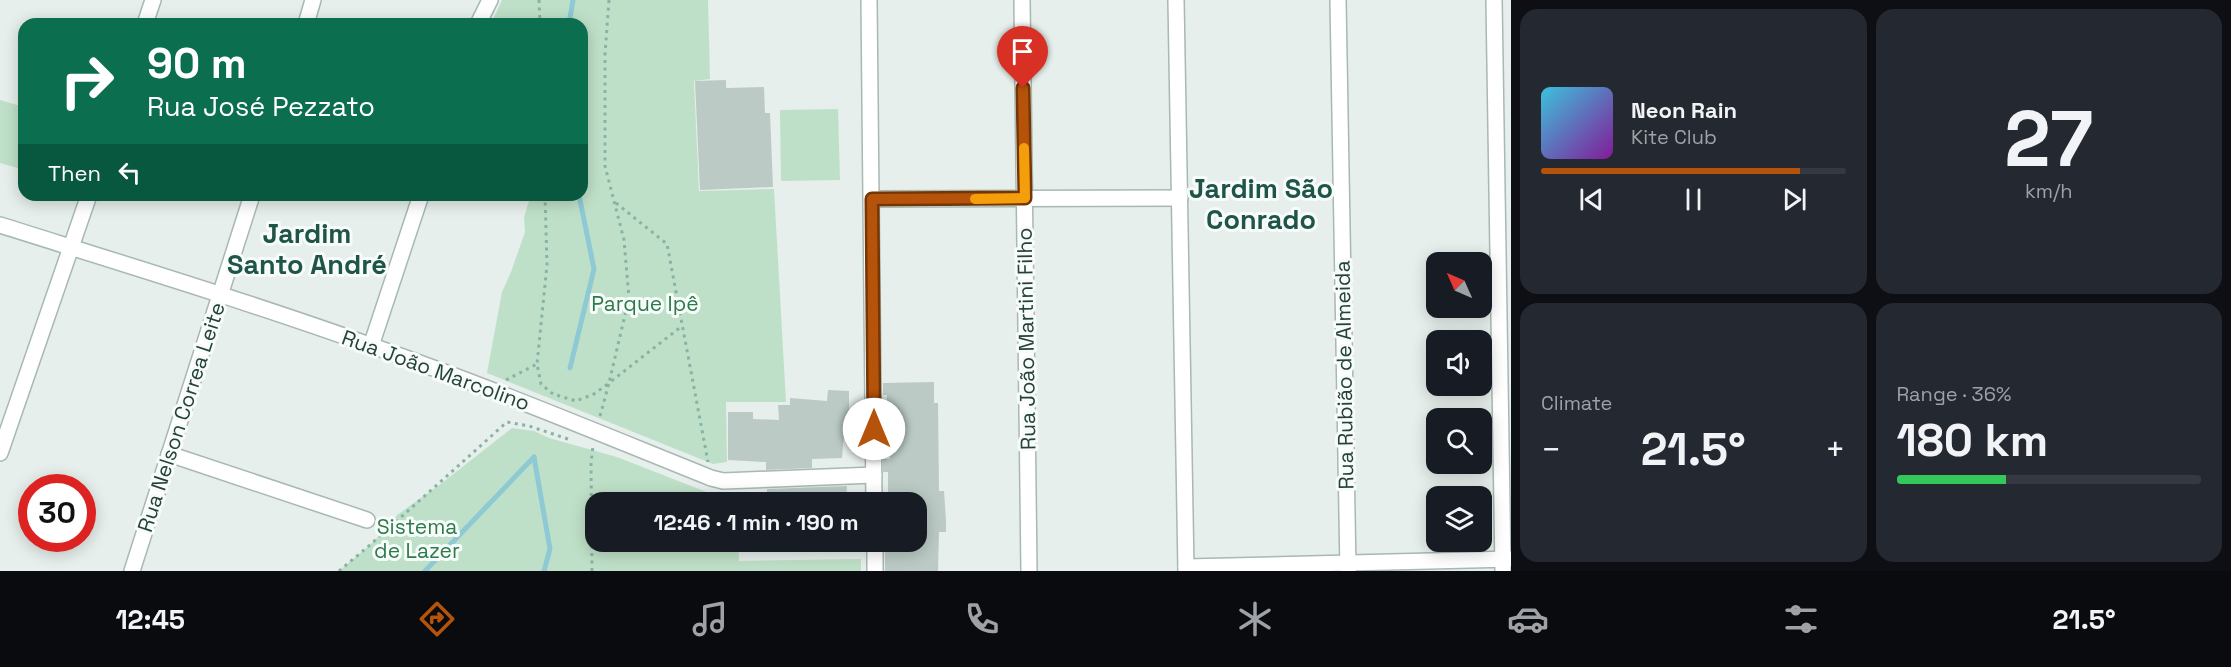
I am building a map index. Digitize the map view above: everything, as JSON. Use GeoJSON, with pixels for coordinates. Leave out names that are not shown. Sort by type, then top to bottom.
{"type":"FeatureCollection","features":[{"type":"Feature","properties":{"kind":"street"},"geometry":{"type":"LineString","coordinates":[[147,18],[153,0]]}},
{"type":"Feature","properties":{"kind":"street"},"geometry":{"type":"LineString","coordinates":[[308,18],[313,0]]}},
{"type":"Feature","properties":{"kind":"street"},"geometry":{"type":"LineString","coordinates":[[481,18],[490,0]]}},
{"type":"Feature","properties":{"kind":"street"},"geometry":{"type":"LineString","coordinates":[[869,0],[874,492]]}},
{"type":"Feature","properties":{"kind":"street","name":"Rua João Martini Filho"},"geometry":{"type":"LineString","coordinates":[[1022,0],[1029,571]]}},
{"type":"Feature","properties":{"kind":"street"},"geometry":{"type":"LineString","coordinates":[[1176,0],[1186,569],[1506,563],[1494,0]]}},
{"type":"Feature","properties":{"kind":"street","name":"Rua Rubião de Almeida"},"geometry":{"type":"LineString","coordinates":[[1338,0],[1348,567]]}},
{"type":"Feature","properties":{"kind":"street"},"geometry":{"type":"LineString","coordinates":[[872,199],[1180,198]]}},
{"type":"Feature","properties":{"kind":"street"},"geometry":{"type":"LineString","coordinates":[[0,453],[87,201]]}},
{"type":"Feature","properties":{"kind":"street","name":"Rua Nelson Correa Leite"},"geometry":{"type":"LineString","coordinates":[[132,571],[250,201]]}},
{"type":"Feature","properties":{"kind":"street"},"geometry":{"type":"LineString","coordinates":[[371,345],[419,201]]}},
{"type":"Feature","properties":{"kind":"street","name":"Rua João Marcolino"},"geometry":{"type":"LineString","coordinates":[[0,225],[371,345],[487,388],[711,478],[723,480],[874,474]]}},
{"type":"Feature","properties":{"kind":"street"},"geometry":{"type":"LineString","coordinates":[[169,454],[367,520]]}},
{"type":"Feature","properties":{"kind":"street"},"geometry":{"type":"LineString","coordinates":[[875,552],[875,571]]}},
{"type":"Feature","properties":{"kind":"path"},"geometry":{"type":"LineString","coordinates":[[539,0],[540,18]]}},
{"type":"Feature","properties":{"kind":"path"},"geometry":{"type":"LineString","coordinates":[[592,571],[591,463],[595,431],[629,298],[624,240],[605,166],[604,54],[609,0]]}},
{"type":"Feature","properties":{"kind":"path"},"geometry":{"type":"LineString","coordinates":[[545,201],[547,265],[537,364],[541,384],[553,394],[576,401],[594,394],[682,326]]}},
{"type":"Feature","properties":{"kind":"path"},"geometry":{"type":"LineString","coordinates":[[614,202],[667,244],[711,478]]}},
{"type":"Feature","properties":{"kind":"path"},"geometry":{"type":"LineString","coordinates":[[487,388],[537,364]]}},
{"type":"Feature","properties":{"kind":"path"},"geometry":{"type":"LineString","coordinates":[[339,571],[507,422],[529,426],[572,440]]}},
{"type":"Feature","properties":{"kind":"green space","name":"Parque Ipê"},"geometry":{"type":"Polygon","coordinates":[[[502,0],[708,0],[710,79],[694,81],[699,191],[774,189],[786,402],[726,402],[727,462],[713,464],[487,373],[502,292],[525,232],[524,217],[529,201],[588,201],[588,18],[494,18],[502,0]]]}},
{"type":"Feature","properties":{"kind":"green space"},"geometry":{"type":"Polygon","coordinates":[[[0,100],[18,105],[18,168],[0,163],[0,100]]]}},
{"type":"Feature","properties":{"kind":"green space"},"geometry":{"type":"Polygon","coordinates":[[[838,109],[840,180],[781,181],[780,110],[838,109]]]}},
{"type":"Feature","properties":{"kind":"green space","name":"Sistema de Lazer"},"geometry":{"type":"Polygon","coordinates":[[[512,428],[534,431],[549,438],[617,457],[706,492],[585,492],[585,552],[739,552],[739,561],[861,559],[861,571],[339,571],[370,545],[397,515],[512,428]]]}},
{"type":"Feature","properties":{"kind":"building"},"geometry":{"type":"Polygon","coordinates":[[[726,80],[726,88],[764,87],[765,113],[770,113],[773,187],[700,190],[695,81],[726,80]]]}},
{"type":"Feature","properties":{"kind":"building"},"geometry":{"type":"Polygon","coordinates":[[[934,382],[934,403],[938,403],[939,491],[944,491],[946,520],[946,532],[939,532],[938,571],[885,571],[885,552],[927,552],[927,492],[888,492],[888,472],[883,472],[883,459],[890,459],[890,417],[886,417],[887,395],[883,395],[883,383],[934,382]]]}},
{"type":"Feature","properties":{"kind":"building"},"geometry":{"type":"Polygon","coordinates":[[[828,390],[849,391],[849,434],[844,434],[842,458],[812,459],[812,468],[766,470],[766,462],[728,460],[728,412],[753,412],[753,419],[779,420],[778,405],[790,405],[790,398],[827,401],[828,390]]]}},
{"type":"Feature","properties":{"kind":"building"},"geometry":{"type":"Polygon","coordinates":[[[847,486],[847,492],[767,492],[767,489],[847,486]]]}},
{"type":"Feature","properties":{"kind":"waterway"},"geometry":{"type":"LineString","coordinates":[[570,18],[573,0]]}},
{"type":"Feature","properties":{"kind":"waterway"},"geometry":{"type":"LineString","coordinates":[[570,368],[594,269],[580,201]]}},
{"type":"Feature","properties":{"kind":"waterway"},"geometry":{"type":"LineString","coordinates":[[534,457],[550,549],[544,571]]}},
{"type":"Feature","properties":{"kind":"waterway"},"geometry":{"type":"LineString","coordinates":[[425,571],[534,457]]}},
{"type":"Feature","properties":{"kind":"slow traffic"},"geometry":{"type":"LineString","coordinates":[[975,199],[1025,198],[1024,148]]}},
{"type":"Feature","properties":{"kind":"district","name":"Jardim São Conrado"},"geometry":{"type":"Point","coordinates":[1261,204]}},
{"type":"Feature","properties":{"kind":"district","name":"Jardim Santo André"},"geometry":{"type":"Point","coordinates":[307,248]}},
{"type":"Feature","properties":{"kind":"route"},"geometry":{"type":"LineString","coordinates":[[874,429],[872,199],[1025,198],[1023,88]]}}]}
